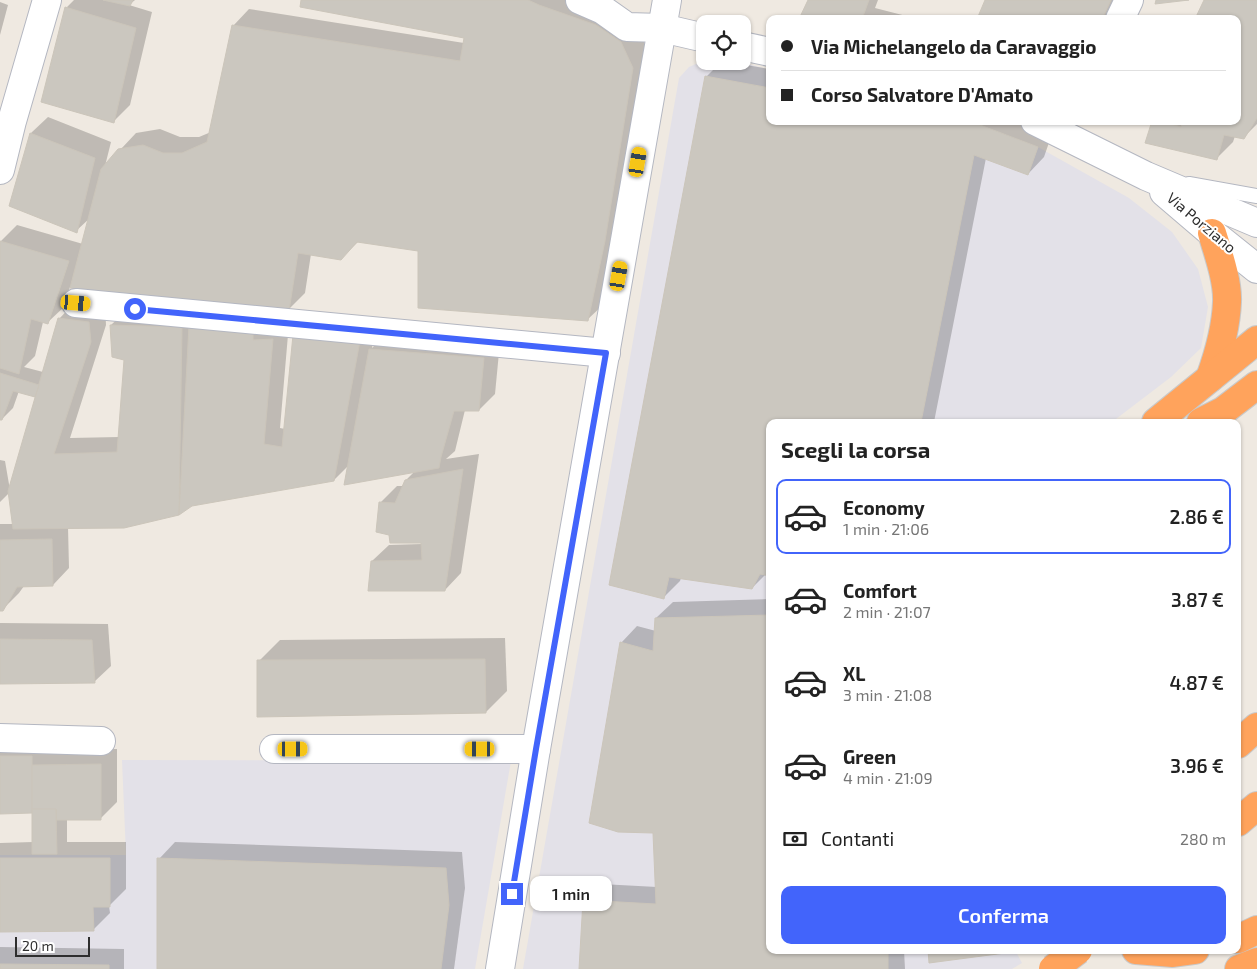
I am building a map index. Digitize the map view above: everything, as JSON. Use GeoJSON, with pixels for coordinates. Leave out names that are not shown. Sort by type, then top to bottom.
{"type":"FeatureCollection","features":[{"type":"Feature","properties":{"kind":"highway"},"geometry":{"type":"LineString","coordinates":[[1210,378],[1222,342],[1228,300],[1223,271],[1212,233]]}},
{"type":"Feature","properties":{"kind":"highway"},"geometry":{"type":"LineString","coordinates":[[1160,419],[1257,340]]}},
{"type":"Feature","properties":{"kind":"highway"},"geometry":{"type":"LineString","coordinates":[[1212,417],[1257,385]]}},
{"type":"Feature","properties":{"kind":"highway"},"geometry":{"type":"LineString","coordinates":[[1212,417],[1257,409]]}},
{"type":"Feature","properties":{"kind":"highway"},"geometry":{"type":"LineString","coordinates":[[1241,741],[1257,727]]}},
{"type":"Feature","properties":{"kind":"highway"},"geometry":{"type":"LineString","coordinates":[[1241,819],[1257,806]]}},
{"type":"Feature","properties":{"kind":"highway"},"geometry":{"type":"LineString","coordinates":[[1241,938],[1257,930]]}},
{"type":"Feature","properties":{"kind":"highway"},"geometry":{"type":"LineString","coordinates":[[1065,954],[1076,969]]}},
{"type":"Feature","properties":{"kind":"highway"},"geometry":{"type":"LineString","coordinates":[[1053,969],[1073,954]]}},
{"type":"Feature","properties":{"kind":"highway"},"geometry":{"type":"LineString","coordinates":[[1239,969],[1257,962]]}},
{"type":"Feature","properties":{"kind":"street"},"geometry":{"type":"LineString","coordinates":[[0,170],[47,0]]}},
{"type":"Feature","properties":{"kind":"street"},"geometry":{"type":"LineString","coordinates":[[500,969],[536,749],[667,0]]}},
{"type":"Feature","properties":{"kind":"street"},"geometry":{"type":"LineString","coordinates":[[1122,15],[1129,0]]}},
{"type":"Feature","properties":{"kind":"street"},"geometry":{"type":"LineString","coordinates":[[592,5],[631,11],[662,28],[696,36]]}},
{"type":"Feature","properties":{"kind":"street"},"geometry":{"type":"LineString","coordinates":[[751,48],[766,51]]}},
{"type":"Feature","properties":{"kind":"street","name":"Via Porziano"},"geometry":{"type":"LineString","coordinates":[[1052,125],[1069,129],[1146,176],[1257,223]]}},
{"type":"Feature","properties":{"kind":"street","name":"Via Porziano"},"geometry":{"type":"LineString","coordinates":[[1146,176],[1257,269]]}},
{"type":"Feature","properties":{"kind":"street"},"geometry":{"type":"LineString","coordinates":[[76,303],[606,353]]}},
{"type":"Feature","properties":{"kind":"street"},"geometry":{"type":"LineString","coordinates":[[0,738],[101,741]]}},
{"type":"Feature","properties":{"kind":"street"},"geometry":{"type":"LineString","coordinates":[[274,749],[536,749]]}},
{"type":"Feature","properties":{"kind":"lane"},"geometry":{"type":"LineString","coordinates":[[1146,176],[1257,196]]}},
{"type":"Feature","properties":{"kind":"shaded area"},"geometry":{"type":"Polygon","coordinates":[[[696,64],[696,70],[751,70],[751,65],[766,69],[766,125],[981,125],[1038,147],[1129,198],[1172,232],[1198,269],[1208,307],[1201,348],[1171,377],[1116,419],[766,419],[766,954],[1017,954],[1022,963],[1012,969],[523,969],[679,78],[689,67],[696,64]]]}},
{"type":"Feature","properties":{"kind":"shaded area"},"geometry":{"type":"Polygon","coordinates":[[[122,760],[511,761],[475,969],[0,969],[0,855],[126,855],[122,760]]]}},
{"type":"Feature","properties":{"kind":"building"},"geometry":{"type":"Polygon","coordinates":[[[103,0],[133,0],[130,6],[103,0]]]}},
{"type":"Feature","properties":{"kind":"building"},"geometry":{"type":"Polygon","coordinates":[[[301,0],[528,0],[596,25],[621,42],[633,68],[605,241],[588,321],[418,308],[418,251],[357,242],[341,260],[298,253],[289,311],[70,288],[101,169],[118,149],[143,145],[163,153],[182,153],[207,142],[232,25],[460,61],[464,38],[300,7],[301,0]]]}},
{"type":"Feature","properties":{"kind":"building"},"geometry":{"type":"Polygon","coordinates":[[[808,0],[869,0],[863,15],[801,15],[808,0]]]}},
{"type":"Feature","properties":{"kind":"building"},"geometry":{"type":"Polygon","coordinates":[[[985,0],[1111,0],[1104,15],[979,15],[985,0]]]}},
{"type":"Feature","properties":{"kind":"building"},"geometry":{"type":"Polygon","coordinates":[[[1156,0],[1189,0],[1155,4],[1156,0]]]}},
{"type":"Feature","properties":{"kind":"building"},"geometry":{"type":"Polygon","coordinates":[[[1204,0],[1257,0],[1257,118],[1244,139],[1224,135],[1217,160],[1145,143],[1151,125],[1174,125],[1181,127],[1182,125],[1241,125],[1241,15],[1197,15],[1204,0]]]}},
{"type":"Feature","properties":{"kind":"building"},"geometry":{"type":"Polygon","coordinates":[[[65,7],[136,28],[114,123],[41,102],[65,7]]]}},
{"type":"Feature","properties":{"kind":"building"},"geometry":{"type":"Polygon","coordinates":[[[705,76],[766,87],[766,125],[980,125],[1038,147],[1028,175],[974,155],[922,419],[766,419],[766,575],[760,574],[752,589],[669,577],[664,599],[609,585],[705,76]]]}},
{"type":"Feature","properties":{"kind":"building"},"geometry":{"type":"Polygon","coordinates":[[[30,133],[95,158],[77,233],[9,206],[30,133]]]}},
{"type":"Feature","properties":{"kind":"building"},"geometry":{"type":"Polygon","coordinates":[[[0,241],[69,261],[48,324],[31,319],[19,374],[0,368],[0,241]]]}},
{"type":"Feature","properties":{"kind":"building"},"geometry":{"type":"Polygon","coordinates":[[[58,318],[89,322],[91,342],[54,454],[117,452],[124,360],[112,357],[110,325],[182,327],[179,515],[124,528],[13,529],[8,491],[58,318]]]}},
{"type":"Feature","properties":{"kind":"building"},"geometry":{"type":"Polygon","coordinates":[[[189,325],[253,331],[253,340],[273,339],[264,444],[282,447],[293,335],[360,341],[334,481],[192,506],[179,515],[189,325]]]}},
{"type":"Feature","properties":{"kind":"building"},"geometry":{"type":"Polygon","coordinates":[[[369,349],[484,358],[479,411],[454,411],[439,468],[344,485],[369,349]]]}},
{"type":"Feature","properties":{"kind":"building"},"geometry":{"type":"Polygon","coordinates":[[[0,373],[39,385],[35,397],[13,391],[2,420],[0,420],[0,373]]]}},
{"type":"Feature","properties":{"kind":"building"},"geometry":{"type":"Polygon","coordinates":[[[463,469],[445,591],[368,591],[371,561],[422,560],[421,543],[390,543],[389,535],[376,532],[379,502],[395,503],[405,480],[463,469]]]}},
{"type":"Feature","properties":{"kind":"building"},"geometry":{"type":"Polygon","coordinates":[[[52,539],[53,586],[17,587],[3,611],[0,611],[0,540],[52,539]]]}},
{"type":"Feature","properties":{"kind":"building"},"geometry":{"type":"Polygon","coordinates":[[[766,615],[766,954],[888,954],[888,969],[579,969],[583,900],[656,904],[653,833],[618,832],[589,823],[620,642],[653,651],[655,618],[766,615]]]}},
{"type":"Feature","properties":{"kind":"building"},"geometry":{"type":"Polygon","coordinates":[[[0,639],[92,640],[95,683],[0,684],[0,639]]]}},
{"type":"Feature","properties":{"kind":"building"},"geometry":{"type":"Polygon","coordinates":[[[485,659],[486,713],[257,717],[257,660],[485,659]]]}},
{"type":"Feature","properties":{"kind":"building"},"geometry":{"type":"Polygon","coordinates":[[[0,756],[32,756],[32,813],[0,814],[0,756]]]}},
{"type":"Feature","properties":{"kind":"building"},"geometry":{"type":"Polygon","coordinates":[[[101,764],[101,820],[56,820],[56,809],[32,809],[32,765],[101,764]]]}},
{"type":"Feature","properties":{"kind":"building"},"geometry":{"type":"Polygon","coordinates":[[[32,809],[56,809],[57,854],[32,854],[32,809]]]}},
{"type":"Feature","properties":{"kind":"building"},"geometry":{"type":"Polygon","coordinates":[[[0,858],[110,858],[110,907],[93,907],[94,931],[0,932],[0,858]]]}},
{"type":"Feature","properties":{"kind":"building"},"geometry":{"type":"Polygon","coordinates":[[[157,858],[446,868],[449,905],[441,969],[157,969],[157,858]]]}},
{"type":"Feature","properties":{"kind":"building"},"geometry":{"type":"Polygon","coordinates":[[[928,954],[997,954],[929,963],[928,954]]]}},
{"type":"Feature","properties":{"kind":"building"},"geometry":{"type":"Polygon","coordinates":[[[0,964],[109,965],[109,969],[0,969],[0,964]]]}},
{"type":"Feature","properties":{"kind":"route"},"geometry":{"type":"LineString","coordinates":[[135,309],[606,353],[512,894]]}}]}
